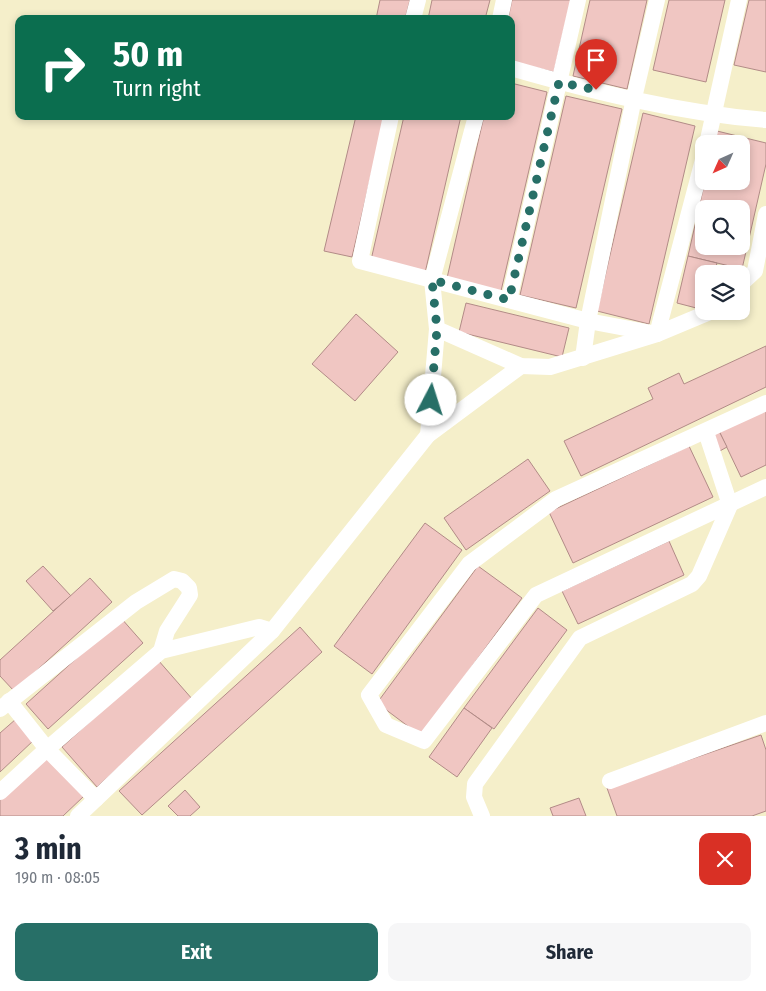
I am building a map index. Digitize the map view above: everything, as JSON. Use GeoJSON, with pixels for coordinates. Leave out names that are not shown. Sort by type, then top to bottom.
{"type":"FeatureCollection","features":[{"type":"Feature","properties":{"kind":"street"},"geometry":{"type":"LineString","coordinates":[[414,15],[418,0]]}},
{"type":"Feature","properties":{"kind":"street"},"geometry":{"type":"LineString","coordinates":[[501,15],[504,0]]}},
{"type":"Feature","properties":{"kind":"street"},"geometry":{"type":"LineString","coordinates":[[509,300],[578,0]]}},
{"type":"Feature","properties":{"kind":"street"},"geometry":{"type":"LineString","coordinates":[[583,358],[588,321],[634,98],[657,0]]}},
{"type":"Feature","properties":{"kind":"street"},"geometry":{"type":"LineString","coordinates":[[709,135],[739,0]]}},
{"type":"Feature","properties":{"kind":"street"},"geometry":{"type":"LineString","coordinates":[[515,69],[559,82],[714,116],[766,120]]}},
{"type":"Feature","properties":{"kind":"street"},"geometry":{"type":"LineString","coordinates":[[390,120],[360,261],[588,321],[657,334]]}},
{"type":"Feature","properties":{"kind":"street"},"geometry":{"type":"LineString","coordinates":[[428,435],[437,329],[432,280],[475,120]]}},
{"type":"Feature","properties":{"kind":"street"},"geometry":{"type":"LineString","coordinates":[[657,334],[695,190]]}},
{"type":"Feature","properties":{"kind":"street"},"geometry":{"type":"LineString","coordinates":[[750,276],[755,271],[766,214]]}},
{"type":"Feature","properties":{"kind":"street"},"geometry":{"type":"LineString","coordinates":[[437,329],[521,366],[550,367],[657,334],[695,318]]}},
{"type":"Feature","properties":{"kind":"street"},"geometry":{"type":"LineString","coordinates":[[78,816],[272,631],[428,435],[521,366]]}},
{"type":"Feature","properties":{"kind":"street"},"geometry":{"type":"LineString","coordinates":[[766,403],[706,432],[556,498],[469,564],[369,695],[386,725],[424,741],[536,594],[766,488]]}},
{"type":"Feature","properties":{"kind":"street"},"geometry":{"type":"LineString","coordinates":[[482,816],[474,797],[475,784],[580,638],[692,584],[699,576],[730,505],[706,432]]}},
{"type":"Feature","properties":{"kind":"street"},"geometry":{"type":"LineString","coordinates":[[96,799],[4,705],[136,602],[174,579],[182,581],[189,588],[190,595],[167,631],[161,651]]}},
{"type":"Feature","properties":{"kind":"street"},"geometry":{"type":"LineString","coordinates":[[0,792],[47,748],[161,651],[259,627],[272,631]]}},
{"type":"Feature","properties":{"kind":"street"},"geometry":{"type":"LineString","coordinates":[[610,781],[766,723]]}},
{"type":"Feature","properties":{"kind":"building"},"geometry":{"type":"Polygon","coordinates":[[[380,0],[410,0],[406,15],[377,15],[380,0]]]}},
{"type":"Feature","properties":{"kind":"building"},"geometry":{"type":"Polygon","coordinates":[[[432,0],[490,0],[486,15],[429,15],[432,0]]]}},
{"type":"Feature","properties":{"kind":"building"},"geometry":{"type":"Polygon","coordinates":[[[512,0],[571,0],[554,72],[515,63],[515,15],[509,15],[512,0]]]}},
{"type":"Feature","properties":{"kind":"building"},"geometry":{"type":"Polygon","coordinates":[[[590,0],[647,0],[627,89],[573,76],[590,0]]]}},
{"type":"Feature","properties":{"kind":"building"},"geometry":{"type":"Polygon","coordinates":[[[669,0],[725,0],[706,82],[653,70],[669,0]]]}},
{"type":"Feature","properties":{"kind":"building"},"geometry":{"type":"Polygon","coordinates":[[[749,0],[766,0],[766,72],[734,65],[749,0]]]}},
{"type":"Feature","properties":{"kind":"building"},"geometry":{"type":"Polygon","coordinates":[[[515,84],[547,92],[501,291],[447,278],[483,120],[515,120],[515,84]]]}},
{"type":"Feature","properties":{"kind":"building"},"geometry":{"type":"Polygon","coordinates":[[[566,96],[622,109],[576,308],[520,295],[566,96]]]}},
{"type":"Feature","properties":{"kind":"building"},"geometry":{"type":"Polygon","coordinates":[[[643,113],[695,126],[649,324],[597,311],[643,113]]]}},
{"type":"Feature","properties":{"kind":"building"},"geometry":{"type":"Polygon","coordinates":[[[355,120],[384,120],[352,257],[324,251],[355,120]]]}},
{"type":"Feature","properties":{"kind":"building"},"geometry":{"type":"Polygon","coordinates":[[[403,120],[460,120],[425,273],[371,260],[403,120]]]}},
{"type":"Feature","properties":{"kind":"building"},"geometry":{"type":"Polygon","coordinates":[[[717,131],[733,135],[716,135],[717,131]]]}},
{"type":"Feature","properties":{"kind":"building"},"geometry":{"type":"Polygon","coordinates":[[[750,139],[766,143],[766,164],[750,234],[750,200],[701,200],[703,190],[750,190],[750,139]]]}},
{"type":"Feature","properties":{"kind":"building"},"geometry":{"type":"Polygon","coordinates":[[[695,225],[695,255],[745,255],[743,265],[725,265],[688,256],[695,225]]]}},
{"type":"Feature","properties":{"kind":"building"},"geometry":{"type":"Polygon","coordinates":[[[688,256],[717,263],[716,265],[695,265],[695,308],[677,303],[688,256]]]}},
{"type":"Feature","properties":{"kind":"building"},"geometry":{"type":"Polygon","coordinates":[[[466,303],[569,328],[562,357],[459,332],[466,303]]]}},
{"type":"Feature","properties":{"kind":"building"},"geometry":{"type":"Polygon","coordinates":[[[356,314],[398,352],[355,401],[312,364],[356,314]]]}},
{"type":"Feature","properties":{"kind":"building"},"geometry":{"type":"Polygon","coordinates":[[[766,346],[766,387],[581,476],[564,441],[653,399],[648,388],[679,373],[684,384],[766,346]]]}},
{"type":"Feature","properties":{"kind":"building"},"geometry":{"type":"Polygon","coordinates":[[[766,409],[766,465],[741,477],[719,431],[766,409]]]}},
{"type":"Feature","properties":{"kind":"building"},"geometry":{"type":"Polygon","coordinates":[[[719,431],[727,447],[718,452],[711,435],[719,431]]]}},
{"type":"Feature","properties":{"kind":"building"},"geometry":{"type":"Polygon","coordinates":[[[689,446],[713,497],[573,563],[549,512],[689,446]]]}},
{"type":"Feature","properties":{"kind":"building"},"geometry":{"type":"Polygon","coordinates":[[[528,459],[550,491],[466,550],[444,518],[528,459]]]}},
{"type":"Feature","properties":{"kind":"building"},"geometry":{"type":"Polygon","coordinates":[[[425,523],[462,550],[372,674],[334,646],[425,523]]]}},
{"type":"Feature","properties":{"kind":"building"},"geometry":{"type":"Polygon","coordinates":[[[669,541],[684,575],[578,624],[562,591],[669,541]]]}},
{"type":"Feature","properties":{"kind":"building"},"geometry":{"type":"Polygon","coordinates":[[[43,566],[71,596],[53,611],[26,581],[43,566]]]}},
{"type":"Feature","properties":{"kind":"building"},"geometry":{"type":"Polygon","coordinates":[[[478,566],[522,598],[421,736],[377,703],[478,566]]]}},
{"type":"Feature","properties":{"kind":"building"},"geometry":{"type":"Polygon","coordinates":[[[90,578],[112,602],[14,691],[0,676],[0,660],[90,578]]]}},
{"type":"Feature","properties":{"kind":"building"},"geometry":{"type":"Polygon","coordinates":[[[538,608],[567,630],[494,729],[464,708],[538,608]]]}},
{"type":"Feature","properties":{"kind":"building"},"geometry":{"type":"Polygon","coordinates":[[[121,618],[143,643],[48,729],[26,704],[121,618]]]}},
{"type":"Feature","properties":{"kind":"building"},"geometry":{"type":"Polygon","coordinates":[[[300,627],[322,652],[142,815],[119,791],[300,627]]]}},
{"type":"Feature","properties":{"kind":"building"},"geometry":{"type":"Polygon","coordinates":[[[158,660],[193,700],[97,787],[62,747],[158,660]]]}},
{"type":"Feature","properties":{"kind":"building"},"geometry":{"type":"Polygon","coordinates":[[[464,708],[492,728],[457,777],[429,757],[464,708]]]}},
{"type":"Feature","properties":{"kind":"building"},"geometry":{"type":"Polygon","coordinates":[[[16,719],[34,740],[0,772],[0,733],[16,719]]]}},
{"type":"Feature","properties":{"kind":"building"},"geometry":{"type":"Polygon","coordinates":[[[761,735],[766,750],[766,811],[752,816],[617,816],[607,788],[761,735]]]}},
{"type":"Feature","properties":{"kind":"building"},"geometry":{"type":"Polygon","coordinates":[[[47,755],[84,796],[63,816],[0,816],[0,798],[47,755]]]}},
{"type":"Feature","properties":{"kind":"building"},"geometry":{"type":"Polygon","coordinates":[[[185,790],[200,807],[190,816],[178,816],[168,806],[185,790]]]}},
{"type":"Feature","properties":{"kind":"building"},"geometry":{"type":"Polygon","coordinates":[[[579,798],[586,816],[553,816],[550,808],[579,798]]]}},
{"type":"Feature","properties":{"kind":"route"},"geometry":{"type":"LineString","coordinates":[[431,400],[437,329],[432,280],[509,300],[559,82],[596,90]]}}]}
